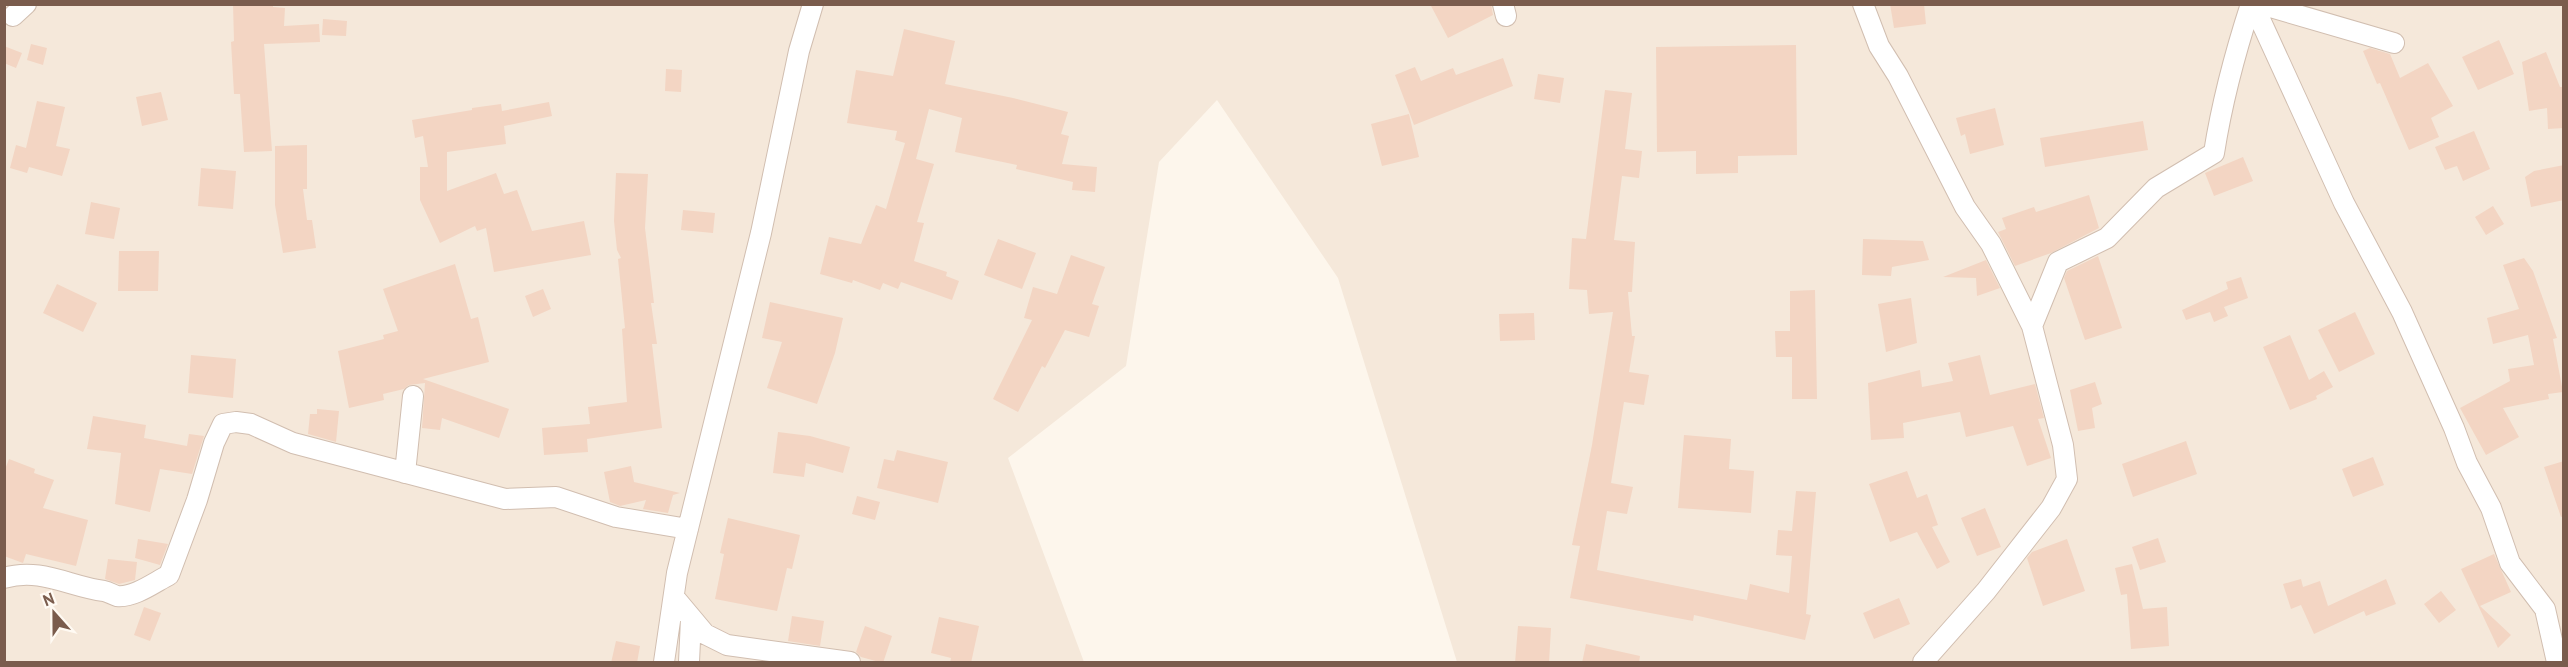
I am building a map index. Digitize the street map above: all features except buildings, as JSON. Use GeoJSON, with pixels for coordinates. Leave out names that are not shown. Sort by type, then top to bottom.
{"type":"FeatureCollection","features":[{"type":"Feature","properties":{"kind":"street"},"geometry":{"type":"LineString","coordinates":[[664,663],[688,529],[761,233],[799,51],[813,4]]}},
{"type":"Feature","properties":{"kind":"street"},"geometry":{"type":"LineString","coordinates":[[1863,4],[1879,46],[1898,76],[1965,207],[1991,244],[2032,326],[2063,445],[2067,479],[2051,508],[2037,527],[1986,591],[1923,663]]}},
{"type":"Feature","properties":{"kind":"street"},"geometry":{"type":"LineString","coordinates":[[2032,326],[2058,262],[2107,238],[2156,188],[2214,153],[2234,54],[2252,4]]}},
{"type":"Feature","properties":{"kind":"street"},"geometry":{"type":"LineString","coordinates":[[2252,4],[2344,203],[2403,312],[2467,463],[2490,508],[2510,563],[2545,609],[2557,663]]}},
{"type":"Feature","properties":{"kind":"street"},"geometry":{"type":"LineString","coordinates":[[2260,4],[2394,43]]}},
{"type":"Feature","properties":{"kind":"street"},"geometry":{"type":"LineString","coordinates":[[405,472],[413,396]]}},
{"type":"Feature","properties":{"kind":"street"},"geometry":{"type":"LineString","coordinates":[[4,578],[16,574],[40,574],[68,581],[82,588],[107,591],[117,596],[130,594],[169,575],[197,500],[214,443],[224,424],[236,422],[251,424],[293,443],[505,499],[556,497],[616,517],[688,529]]}},
{"type":"Feature","properties":{"kind":"street"},"geometry":{"type":"LineString","coordinates":[[674,597],[705,634],[727,645],[850,663]]}},
{"type":"Feature","properties":{"kind":"street"},"geometry":{"type":"LineString","coordinates":[[688,663],[691,619]]}},
{"type":"Feature","properties":{"kind":"shaded area"},"geometry":{"type":"Polygon","coordinates":[[[4,5],[2563,5],[2563,662],[1457,662],[1338,278],[1217,100],[1159,162],[1126,366],[1008,458],[1084,662],[5,662],[4,5]]]}}]}
